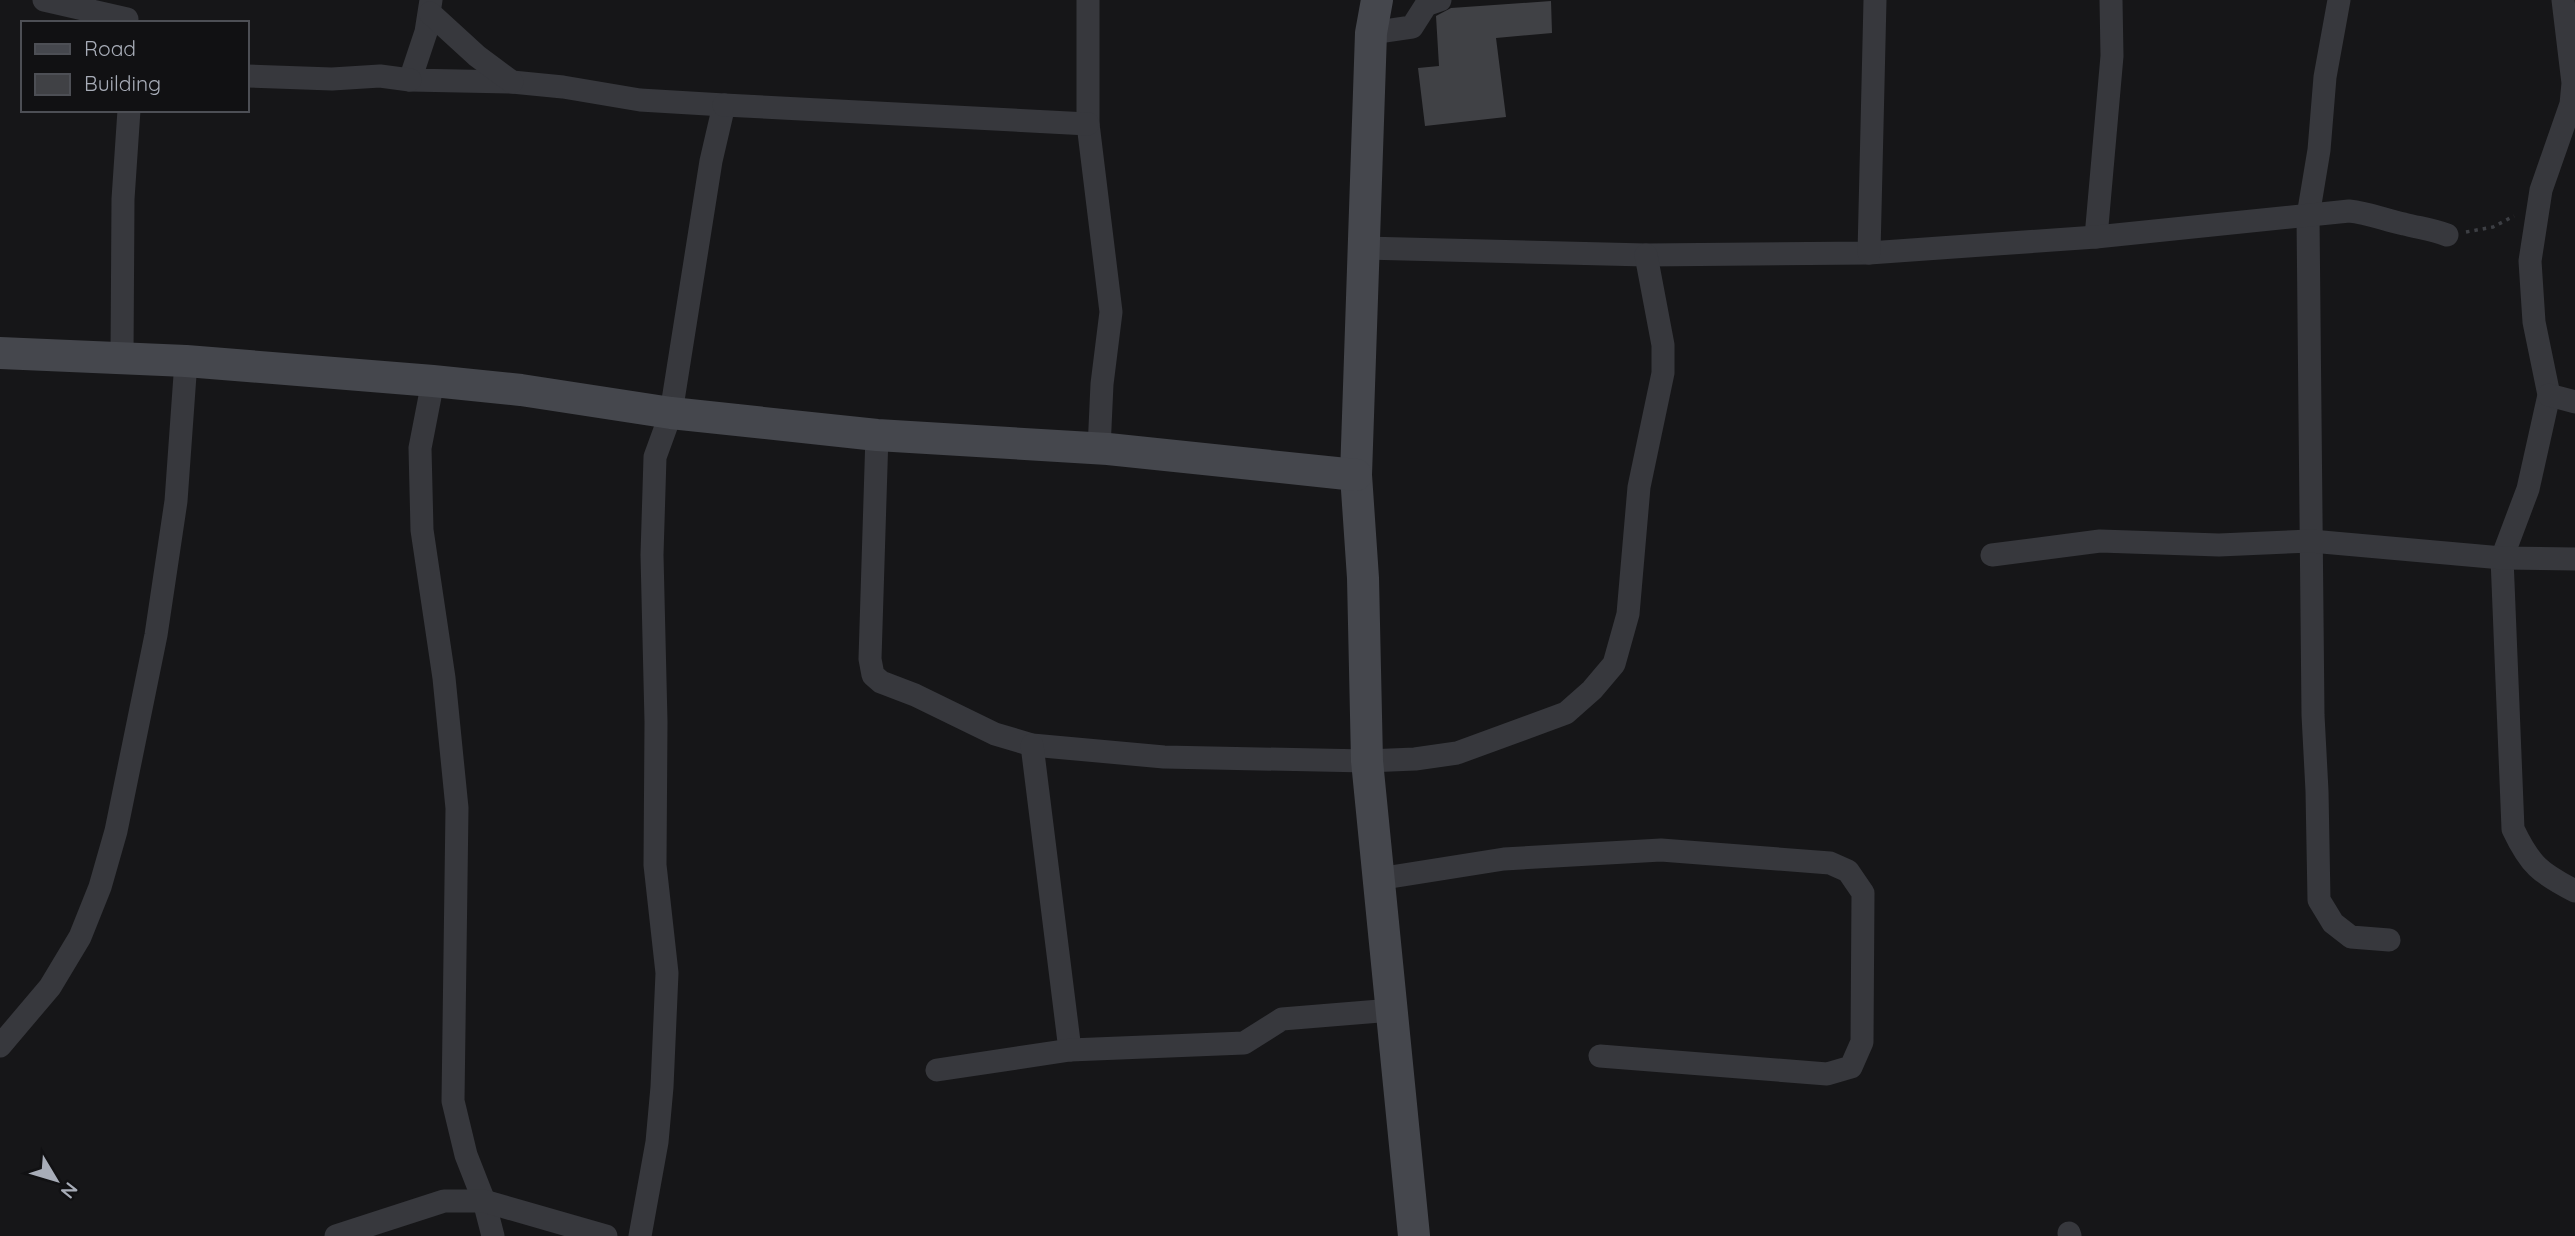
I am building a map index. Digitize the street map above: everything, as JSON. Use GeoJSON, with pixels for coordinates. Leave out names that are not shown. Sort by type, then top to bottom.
{"type":"FeatureCollection","features":[{"type":"Feature","properties":{"kind":"street"},"geometry":{"type":"LineString","coordinates":[[44,0],[128,14]]}},
{"type":"Feature","properties":{"kind":"street"},"geometry":{"type":"LineString","coordinates":[[1088,0],[1088,124],[1111,312],[1102,384],[1099,449]]}},
{"type":"Feature","properties":{"kind":"street"},"geometry":{"type":"LineString","coordinates":[[1377,0],[1371,33],[1356,475],[1363,591],[1367,761],[1414,1236]]}},
{"type":"Feature","properties":{"kind":"street"},"geometry":{"type":"LineString","coordinates":[[1371,33],[1412,27],[1426,5],[1440,0]]}},
{"type":"Feature","properties":{"kind":"street"},"geometry":{"type":"LineString","coordinates":[[1869,253],[1875,0]]}},
{"type":"Feature","properties":{"kind":"street"},"geometry":{"type":"LineString","coordinates":[[2096,237],[2112,56],[2111,0]]}},
{"type":"Feature","properties":{"kind":"street"},"geometry":{"type":"LineString","coordinates":[[2339,0],[2325,76],[2319,150],[2308,216],[2312,715],[2317,791],[2319,900],[2333,923],[2351,937],[2389,940]]}},
{"type":"Feature","properties":{"kind":"street"},"geometry":{"type":"LineString","coordinates":[[2563,0],[2572,83],[2571,104],[2541,190],[2529,261],[2533,322],[2549,395],[2528,489],[2502,558],[2512,829],[2522,849],[2544,875],[2575,891]]}},
{"type":"Feature","properties":{"kind":"street"},"geometry":{"type":"LineString","coordinates":[[410,80],[431,7]]}},
{"type":"Feature","properties":{"kind":"street"},"geometry":{"type":"LineString","coordinates":[[431,7],[477,56],[512,82]]}},
{"type":"Feature","properties":{"kind":"street"},"geometry":{"type":"LineString","coordinates":[[248,76],[332,79],[380,76],[410,80],[512,82],[563,87],[640,100],[1088,124]]}},
{"type":"Feature","properties":{"kind":"street"},"geometry":{"type":"LineString","coordinates":[[640,1236],[663,1087],[667,972],[655,865],[656,722],[652,555],[655,457],[671,412],[711,161],[724,105]]}},
{"type":"Feature","properties":{"kind":"street"},"geometry":{"type":"LineString","coordinates":[[122,356],[123,200],[129,112]]}},
{"type":"Feature","properties":{"kind":"street"},"geometry":{"type":"LineString","coordinates":[[1364,248],[1646,255],[1869,253],[2096,237],[2349,211],[2432,229],[2447,235]]}},
{"type":"Feature","properties":{"kind":"street"},"geometry":{"type":"LineString","coordinates":[[877,435],[870,659],[873,675],[881,682],[915,695],[995,734],[1032,745],[1164,757],[1367,761],[1415,760],[1457,753],[1566,713],[1592,690],[1614,664],[1628,614],[1639,487],[1663,373],[1662,345],[1646,255]]}},
{"type":"Feature","properties":{"kind":"street"},"geometry":{"type":"LineString","coordinates":[[0,353],[187,360],[433,381],[877,435],[1099,449],[1356,475]]}},
{"type":"Feature","properties":{"kind":"street"},"geometry":{"type":"LineString","coordinates":[[3,1040],[50,987],[80,937],[100,887],[116,831],[156,635],[176,501],[187,360]]}},
{"type":"Feature","properties":{"kind":"street"},"geometry":{"type":"LineString","coordinates":[[433,381],[419,448],[422,530],[444,678],[457,808],[453,1101],[466,1156],[484,1201],[493,1236]]}},
{"type":"Feature","properties":{"kind":"street"},"geometry":{"type":"LineString","coordinates":[[2549,395],[2575,402]]}},
{"type":"Feature","properties":{"kind":"street"},"geometry":{"type":"LineString","coordinates":[[1992,555],[2100,541],[2219,545],[2311,541],[2502,558],[2575,559]]}},
{"type":"Feature","properties":{"kind":"street"},"geometry":{"type":"LineString","coordinates":[[1032,745],[1070,1051]]}},
{"type":"Feature","properties":{"kind":"street"},"geometry":{"type":"LineString","coordinates":[[1378,879],[1504,859],[1661,850],[1830,863],[1848,871],[1863,893],[1862,1042],[1851,1067],[1827,1074],[1600,1056]]}},
{"type":"Feature","properties":{"kind":"street"},"geometry":{"type":"LineString","coordinates":[[937,1070],[1070,1051],[1244,1043],[1282,1019],[1392,1010]]}},
{"type":"Feature","properties":{"kind":"street"},"geometry":{"type":"LineString","coordinates":[[336,1236],[444,1202],[484,1201],[606,1236]]}},
{"type":"Feature","properties":{"kind":"path"},"geometry":{"type":"LineString","coordinates":[[2447,235],[2493,226],[2538,205]]}},
{"type":"Feature","properties":{"kind":"building"},"geometry":{"type":"Polygon","coordinates":[[[1551,1],[1552,33],[1496,38],[1506,117],[1425,126],[1418,68],[1439,66],[1436,16],[1451,8],[1551,1]]]}}]}
